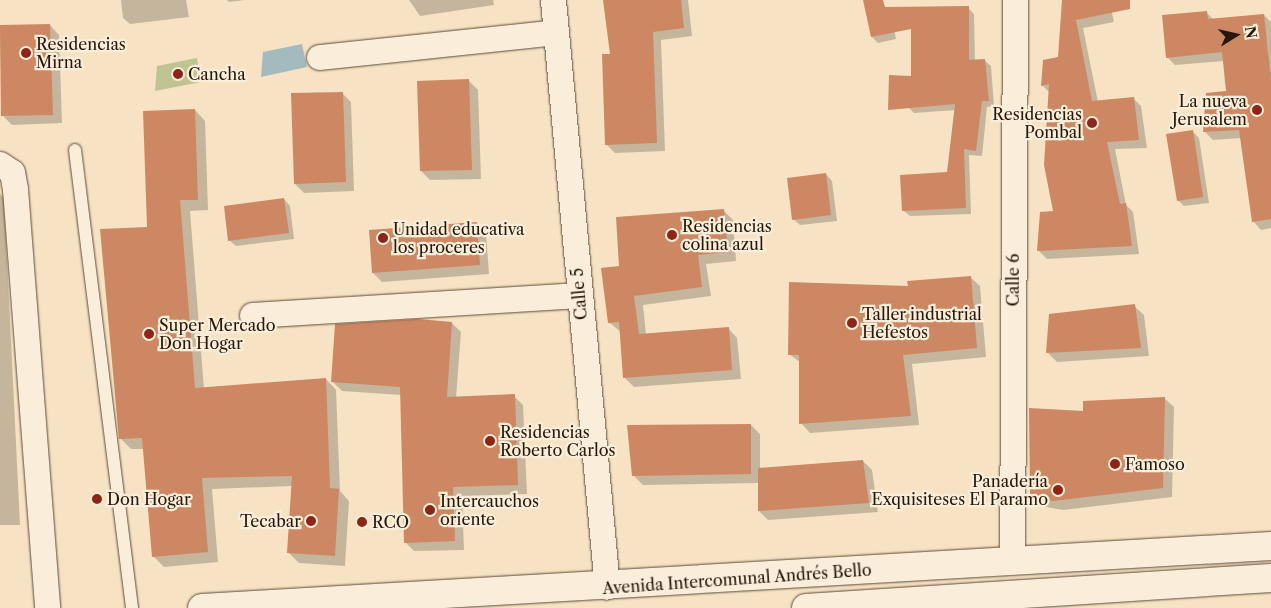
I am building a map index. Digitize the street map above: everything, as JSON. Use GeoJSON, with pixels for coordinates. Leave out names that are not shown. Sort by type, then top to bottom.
{"type":"FeatureCollection","features":[{"type":"Feature","properties":{"kind":"main road","name":"Avenida Intercomunal Andrés Bello"},"geometry":{"type":"LineString","coordinates":[[202,608],[607,587],[1012,560],[1271,546]]}},
{"type":"Feature","properties":{"kind":"main road","name":"Avenida Intercomunal Andrés Bello"},"geometry":{"type":"LineString","coordinates":[[806,608],[1271,578]]}},
{"type":"Feature","properties":{"kind":"street","name":"Calle 5"},"geometry":{"type":"LineString","coordinates":[[553,0],[607,587]]}},
{"type":"Feature","properties":{"kind":"street","name":"Calle 6"},"geometry":{"type":"LineString","coordinates":[[1012,560],[1015,0]]}},
{"type":"Feature","properties":{"kind":"street"},"geometry":{"type":"LineString","coordinates":[[319,57],[556,32]]}},
{"type":"Feature","properties":{"kind":"street"},"geometry":{"type":"LineString","coordinates":[[0,164],[12,172],[15,189],[47,608]]}},
{"type":"Feature","properties":{"kind":"street"},"geometry":{"type":"LineString","coordinates":[[252,315],[579,295]]}},
{"type":"Feature","properties":{"kind":"lane"},"geometry":{"type":"LineString","coordinates":[[75,150],[132,608]]}},
{"type":"Feature","properties":{"kind":"green space","name":"Cancha"},"geometry":{"type":"Polygon","coordinates":[[[197,58],[201,82],[155,91],[157,66],[197,58]]]}},
{"type":"Feature","properties":{"kind":"water"},"geometry":{"type":"Polygon","coordinates":[[[302,44],[307,67],[261,77],[263,52],[302,44]]]}},
{"type":"Feature","properties":{"kind":"building"},"geometry":{"type":"Polygon","coordinates":[[[603,0],[681,0],[684,28],[653,32],[657,143],[605,145],[602,54],[610,54],[603,0]]]}},
{"type":"Feature","properties":{"kind":"building"},"geometry":{"type":"Polygon","coordinates":[[[863,0],[883,0],[885,7],[969,6],[969,60],[985,59],[989,101],[982,101],[976,151],[964,149],[966,208],[902,211],[900,175],[947,172],[955,104],[888,110],[889,75],[911,76],[911,29],[871,37],[863,0]]]}},
{"type":"Feature","properties":{"kind":"building"},"geometry":{"type":"Polygon","coordinates":[[[1062,0],[1130,0],[1130,9],[1076,20],[1092,101],[1134,97],[1139,140],[1107,142],[1120,204],[1126,203],[1132,246],[1037,251],[1040,212],[1053,211],[1044,165],[1049,84],[1041,86],[1043,60],[1058,57],[1062,0]]]}},
{"type":"Feature","properties":{"kind":"building"},"geometry":{"type":"Polygon","coordinates":[[[1207,11],[1208,19],[1264,14],[1271,80],[1271,219],[1252,222],[1239,130],[1203,132],[1206,93],[1226,91],[1222,52],[1166,58],[1162,15],[1207,11]]]}},
{"type":"Feature","properties":{"kind":"building","name":"Residencias Mirna"},"geometry":{"type":"Polygon","coordinates":[[[50,24],[53,115],[1,116],[0,25],[50,24]]]}},
{"type":"Feature","properties":{"kind":"building"},"geometry":{"type":"Polygon","coordinates":[[[469,79],[472,170],[420,171],[417,81],[469,79]]]}},
{"type":"Feature","properties":{"kind":"building"},"geometry":{"type":"Polygon","coordinates":[[[343,92],[346,182],[294,184],[291,93],[343,92]]]}},
{"type":"Feature","properties":{"kind":"building"},"geometry":{"type":"Polygon","coordinates":[[[195,109],[198,200],[180,200],[195,388],[326,378],[330,488],[339,489],[335,556],[287,553],[292,476],[202,478],[208,552],[152,557],[142,438],[119,439],[100,229],[147,227],[143,111],[195,109]]]}},
{"type":"Feature","properties":{"kind":"building"},"geometry":{"type":"Polygon","coordinates":[[[1193,130],[1203,197],[1177,201],[1166,134],[1193,130]]]}},
{"type":"Feature","properties":{"kind":"building"},"geometry":{"type":"Polygon","coordinates":[[[826,173],[831,215],[792,220],[787,178],[826,173]]]}},
{"type":"Feature","properties":{"kind":"building"},"geometry":{"type":"Polygon","coordinates":[[[284,198],[289,233],[228,241],[224,206],[284,198]]]}},
{"type":"Feature","properties":{"kind":"building"},"geometry":{"type":"Polygon","coordinates":[[[724,209],[728,252],[698,255],[702,287],[634,296],[639,334],[729,327],[732,370],[623,378],[619,322],[608,323],[601,268],[619,266],[616,217],[724,209]]]}},
{"type":"Feature","properties":{"kind":"building"},"geometry":{"type":"Polygon","coordinates":[[[477,222],[480,265],[372,273],[369,230],[477,222]]]}},
{"type":"Feature","properties":{"kind":"building"},"geometry":{"type":"Polygon","coordinates":[[[971,276],[977,348],[903,355],[911,416],[799,424],[799,355],[788,355],[789,282],[908,286],[907,281],[971,276]]]}},
{"type":"Feature","properties":{"kind":"building"},"geometry":{"type":"Polygon","coordinates":[[[1135,304],[1141,348],[1046,353],[1049,314],[1135,304]]]}},
{"type":"Feature","properties":{"kind":"building"},"geometry":{"type":"Polygon","coordinates":[[[418,319],[452,322],[447,397],[515,394],[518,485],[453,487],[455,541],[404,543],[400,387],[331,382],[335,324],[418,319]]]}},
{"type":"Feature","properties":{"kind":"building"},"geometry":{"type":"Polygon","coordinates":[[[1165,397],[1163,488],[1053,501],[1030,497],[1029,408],[1083,411],[1083,401],[1165,397]]]}},
{"type":"Feature","properties":{"kind":"building"},"geometry":{"type":"Polygon","coordinates":[[[751,424],[751,474],[632,476],[627,425],[751,424]]]}},
{"type":"Feature","properties":{"kind":"building"},"geometry":{"type":"Polygon","coordinates":[[[863,460],[869,503],[758,511],[758,468],[863,460]]]}},
{"type":"Feature","properties":{"kind":"place","name":"Residencias Mirna"},"geometry":{"type":"Point","coordinates":[26,53]}},
{"type":"Feature","properties":{"kind":"place","name":"Cancha"},"geometry":{"type":"Point","coordinates":[178,74]}},
{"type":"Feature","properties":{"kind":"place","name":"La nueva Jerusalem"},"geometry":{"type":"Point","coordinates":[1257,110]}},
{"type":"Feature","properties":{"kind":"place","name":"Residencias Pombal"},"geometry":{"type":"Point","coordinates":[1092,123]}},
{"type":"Feature","properties":{"kind":"place","name":"Residencias colina azul"},"geometry":{"type":"Point","coordinates":[672,235]}},
{"type":"Feature","properties":{"kind":"place","name":"Unidad educativa los proceres"},"geometry":{"type":"Point","coordinates":[383,238]}},
{"type":"Feature","properties":{"kind":"place","name":"Taller industrial Hefestos"},"geometry":{"type":"Point","coordinates":[852,323]}},
{"type":"Feature","properties":{"kind":"place","name":"Super Mercado Don Hogar"},"geometry":{"type":"Point","coordinates":[149,334]}},
{"type":"Feature","properties":{"kind":"place","name":"Residencias Roberto Carlos"},"geometry":{"type":"Point","coordinates":[490,441]}},
{"type":"Feature","properties":{"kind":"place","name":"Famoso"},"geometry":{"type":"Point","coordinates":[1115,464]}},
{"type":"Feature","properties":{"kind":"place","name":"Panadería Exquisiteses El Paramo"},"geometry":{"type":"Point","coordinates":[1058,490]}},
{"type":"Feature","properties":{"kind":"place","name":"Don Hogar"},"geometry":{"type":"Point","coordinates":[97,499]}},
{"type":"Feature","properties":{"kind":"place","name":"Intercauchos oriente"},"geometry":{"type":"Point","coordinates":[430,510]}},
{"type":"Feature","properties":{"kind":"place","name":"Tecabar"},"geometry":{"type":"Point","coordinates":[311,521]}},
{"type":"Feature","properties":{"kind":"place","name":"RCO"},"geometry":{"type":"Point","coordinates":[362,522]}}]}
